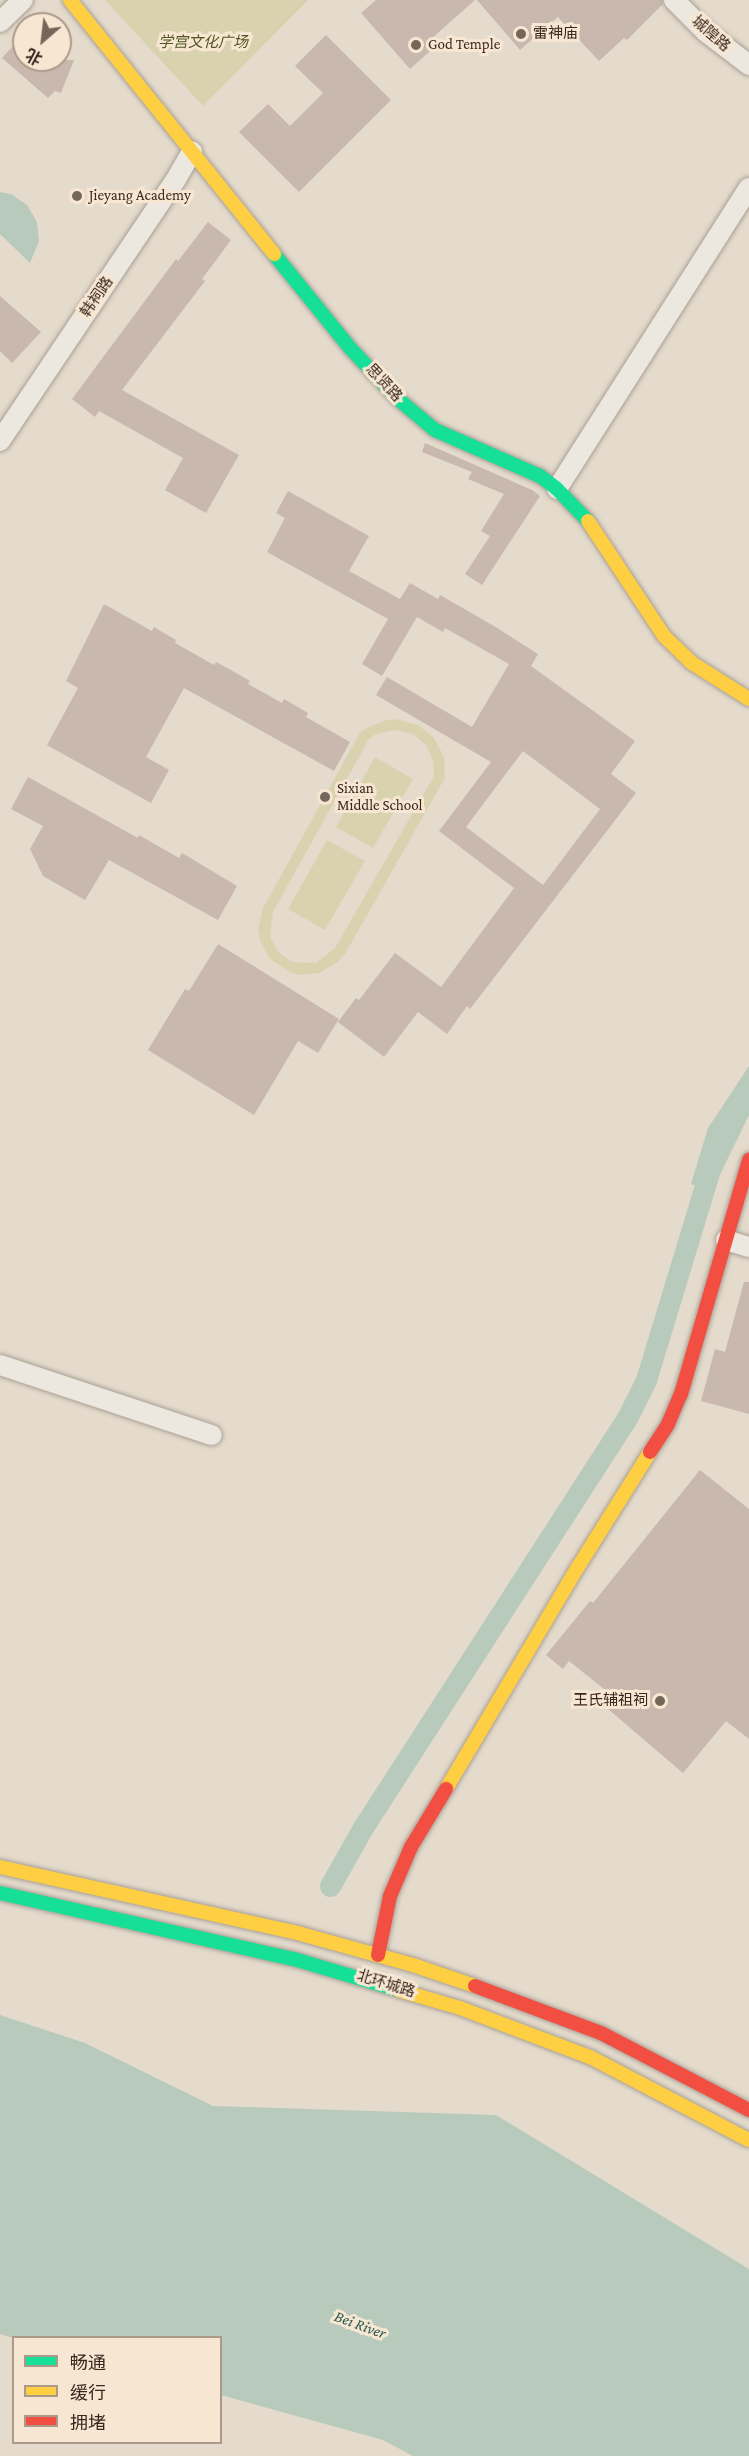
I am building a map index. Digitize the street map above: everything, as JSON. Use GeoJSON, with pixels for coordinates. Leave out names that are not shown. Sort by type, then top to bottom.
{"type":"FeatureCollection","features":[{"type":"Feature","properties":{"kind":"street"},"geometry":{"type":"LineString","coordinates":[[0,22],[23,0]]}},
{"type":"Feature","properties":{"kind":"street","name":"思贤路"},"geometry":{"type":"LineString","coordinates":[[70,0],[350,348],[409,410],[450,438],[540,476],[557,489],[595,528],[652,618],[678,652],[749,699]]}},
{"type":"Feature","properties":{"kind":"street","name":"城隍路"},"geometry":{"type":"LineString","coordinates":[[674,0],[706,32],[749,65]]}},
{"type":"Feature","properties":{"kind":"street","name":"韩祠路"},"geometry":{"type":"LineString","coordinates":[[0,441],[175,181],[192,152]]}},
{"type":"Feature","properties":{"kind":"street"},"geometry":{"type":"LineString","coordinates":[[557,489],[749,188]]}},
{"type":"Feature","properties":{"kind":"street"},"geometry":{"type":"LineString","coordinates":[[378,1954],[390,1896],[411,1847],[578,1567],[668,1424],[681,1394],[740,1184],[749,1160]]}},
{"type":"Feature","properties":{"kind":"street"},"geometry":{"type":"LineString","coordinates":[[726,1240],[749,1247]]}},
{"type":"Feature","properties":{"kind":"street"},"geometry":{"type":"LineString","coordinates":[[0,1365],[212,1436]]}},
{"type":"Feature","properties":{"kind":"street","name":"北环城路"},"geometry":{"type":"LineString","coordinates":[[0,1867],[301,1934],[378,1954],[468,1983],[601,2033],[749,2110]]}},
{"type":"Feature","properties":{"kind":"street","name":"北环城路"},"geometry":{"type":"LineString","coordinates":[[0,1893],[294,1959],[460,2008],[591,2057],[749,2140]]}},
{"type":"Feature","properties":{"kind":"green space","name":"学宫文化广场"},"geometry":{"type":"Polygon","coordinates":[[[105,0],[308,0],[203,106],[105,0]]]}},
{"type":"Feature","properties":{"kind":"green space"},"geometry":{"type":"Polygon","coordinates":[[[395,719],[418,725],[434,738],[444,757],[445,778],[345,954],[338,962],[319,973],[298,975],[270,959],[260,940],[258,929],[263,908],[361,731],[383,721],[395,719]],[[395,730],[376,734],[369,739],[273,912],[270,937],[278,952],[292,962],[316,963],[335,948],[434,776],[433,760],[426,745],[413,734],[395,730]]]}},
{"type":"Feature","properties":{"kind":"green space"},"geometry":{"type":"Polygon","coordinates":[[[375,757],[413,779],[373,848],[336,827],[375,757]]]}},
{"type":"Feature","properties":{"kind":"green space"},"geometry":{"type":"Polygon","coordinates":[[[327,840],[365,861],[325,930],[288,909],[327,840]]]}},
{"type":"Feature","properties":{"kind":"water"},"geometry":{"type":"Polygon","coordinates":[[[0,192],[11,194],[27,205],[37,222],[39,241],[30,263],[0,234],[0,192]]]}},
{"type":"Feature","properties":{"kind":"water"},"geometry":{"type":"Polygon","coordinates":[[[749,1066],[749,1115],[712,1191],[691,1184],[708,1128],[749,1066]]]}},
{"type":"Feature","properties":{"kind":"water","name":"Bei River"},"geometry":{"type":"Polygon","coordinates":[[[0,2015],[85,2043],[213,2106],[496,2115],[749,2269],[749,2456],[413,2456],[383,2440],[222,2395],[222,2336],[12,2338],[0,2334],[0,2015]]]}},
{"type":"Feature","properties":{"kind":"building","name":"God Temple"},"geometry":{"type":"Polygon","coordinates":[[[376,0],[475,0],[431,39],[437,45],[410,69],[361,13],[376,0]]]}},
{"type":"Feature","properties":{"kind":"building"},"geometry":{"type":"Polygon","coordinates":[[[477,0],[662,0],[663,4],[627,40],[624,38],[599,61],[558,17],[520,50],[477,0]]]}},
{"type":"Feature","properties":{"kind":"building"},"geometry":{"type":"Polygon","coordinates":[[[326,35],[391,100],[299,192],[239,132],[268,104],[290,126],[323,93],[295,66],[326,35]]]}},
{"type":"Feature","properties":{"kind":"building"},"geometry":{"type":"Polygon","coordinates":[[[12,47],[12,67],[2,58],[12,47]]]}},
{"type":"Feature","properties":{"kind":"building"},"geometry":{"type":"Polygon","coordinates":[[[18,72],[69,72],[61,93],[55,91],[48,98],[18,72]]]}},
{"type":"Feature","properties":{"kind":"building"},"geometry":{"type":"Polygon","coordinates":[[[208,222],[231,240],[202,279],[205,281],[122,390],[239,455],[206,513],[165,490],[183,458],[99,411],[95,417],[72,399],[176,259],[178,261],[208,222]]]}},
{"type":"Feature","properties":{"kind":"building"},"geometry":{"type":"Polygon","coordinates":[[[0,296],[41,332],[12,363],[0,351],[0,296]]]}},
{"type":"Feature","properties":{"kind":"building"},"geometry":{"type":"Polygon","coordinates":[[[425,443],[532,490],[540,496],[482,585],[465,574],[490,536],[481,531],[504,494],[468,479],[472,472],[422,452],[425,443]]]}},
{"type":"Feature","properties":{"kind":"building"},"geometry":{"type":"Polygon","coordinates":[[[288,491],[369,536],[349,571],[400,599],[410,583],[438,599],[440,595],[494,626],[538,654],[531,666],[635,741],[611,774],[636,793],[470,1009],[467,1006],[447,1034],[418,1012],[384,1057],[338,1022],[356,998],[359,1000],[395,953],[441,987],[514,888],[439,831],[491,762],[376,695],[387,677],[472,727],[509,664],[445,628],[443,632],[417,617],[382,676],[362,664],[388,619],[267,552],[285,518],[276,513],[288,491]],[[523,751],[466,827],[543,885],[600,809],[523,751]]]}},
{"type":"Feature","properties":{"kind":"building"},"geometry":{"type":"Polygon","coordinates":[[[104,604],[152,631],[154,627],[176,640],[175,643],[214,665],[216,662],[231,670],[250,681],[248,684],[282,703],[284,699],[308,713],[306,717],[350,742],[334,771],[184,688],[146,757],[169,770],[151,803],[47,745],[78,688],[66,681],[104,604]]]}},
{"type":"Feature","properties":{"kind":"building"},"geometry":{"type":"Polygon","coordinates":[[[28,777],[138,838],[139,835],[179,858],[182,853],[237,886],[218,920],[109,860],[85,900],[43,876],[30,849],[43,826],[11,809],[28,777]]]}},
{"type":"Feature","properties":{"kind":"building"},"geometry":{"type":"Polygon","coordinates":[[[218,944],[339,1019],[318,1053],[298,1041],[254,1115],[148,1050],[185,989],[189,991],[218,944]]]}},
{"type":"Feature","properties":{"kind":"building"},"geometry":{"type":"Polygon","coordinates":[[[744,1282],[749,1282],[749,1414],[701,1401],[715,1349],[725,1352],[744,1282]]]}},
{"type":"Feature","properties":{"kind":"building"},"geometry":{"type":"Polygon","coordinates":[[[700,1470],[749,1509],[749,1739],[726,1721],[683,1773],[601,1703],[609,1693],[569,1661],[563,1669],[546,1655],[590,1601],[593,1603],[700,1470]]]}},
{"type":"Feature","properties":{"kind":"waterway"},"geometry":{"type":"LineString","coordinates":[[330,1886],[362,1829],[627,1418],[646,1380],[712,1163]]}},
{"type":"Feature","properties":{"kind":"traffic: fast"},"geometry":{"type":"LineString","coordinates":[[274,254],[350,348],[398,399],[435,430],[540,476],[557,489],[588,521]]}},
{"type":"Feature","properties":{"kind":"traffic: fast"},"geometry":{"type":"LineString","coordinates":[[0,1893],[294,1959],[398,1990]]}},
{"type":"Feature","properties":{"kind":"traffic: slow"},"geometry":{"type":"LineString","coordinates":[[70,0],[274,254]]}},
{"type":"Feature","properties":{"kind":"traffic: slow"},"geometry":{"type":"LineString","coordinates":[[588,521],[664,636],[692,663],[749,699]]}},
{"type":"Feature","properties":{"kind":"traffic: slow"},"geometry":{"type":"LineString","coordinates":[[446,1789],[578,1567],[650,1452]]}},
{"type":"Feature","properties":{"kind":"traffic: slow"},"geometry":{"type":"LineString","coordinates":[[0,1867],[301,1934],[413,1965],[475,1986]]}},
{"type":"Feature","properties":{"kind":"traffic: slow"},"geometry":{"type":"LineString","coordinates":[[398,1990],[460,2008],[590,2057],[749,2140]]}},
{"type":"Feature","properties":{"kind":"traffic: jam"},"geometry":{"type":"LineString","coordinates":[[650,1452],[668,1424],[681,1394],[749,1160]]}},
{"type":"Feature","properties":{"kind":"traffic: jam"},"geometry":{"type":"LineString","coordinates":[[378,1955],[390,1896],[411,1847],[446,1789]]}},
{"type":"Feature","properties":{"kind":"traffic: jam"},"geometry":{"type":"LineString","coordinates":[[475,1986],[601,2033],[749,2110]]}},
{"type":"Feature","properties":{"kind":"place","name":"雷神庙"},"geometry":{"type":"Point","coordinates":[521,34]}},
{"type":"Feature","properties":{"kind":"place","name":"God Temple"},"geometry":{"type":"Point","coordinates":[416,45]}},
{"type":"Feature","properties":{"kind":"place","name":"Jieyang Academy"},"geometry":{"type":"Point","coordinates":[77,196]}},
{"type":"Feature","properties":{"kind":"place","name":"Sixian Middle School"},"geometry":{"type":"Point","coordinates":[325,797]}},
{"type":"Feature","properties":{"kind":"place","name":"王氏辅祖祠"},"geometry":{"type":"Point","coordinates":[660,1701]}}]}
